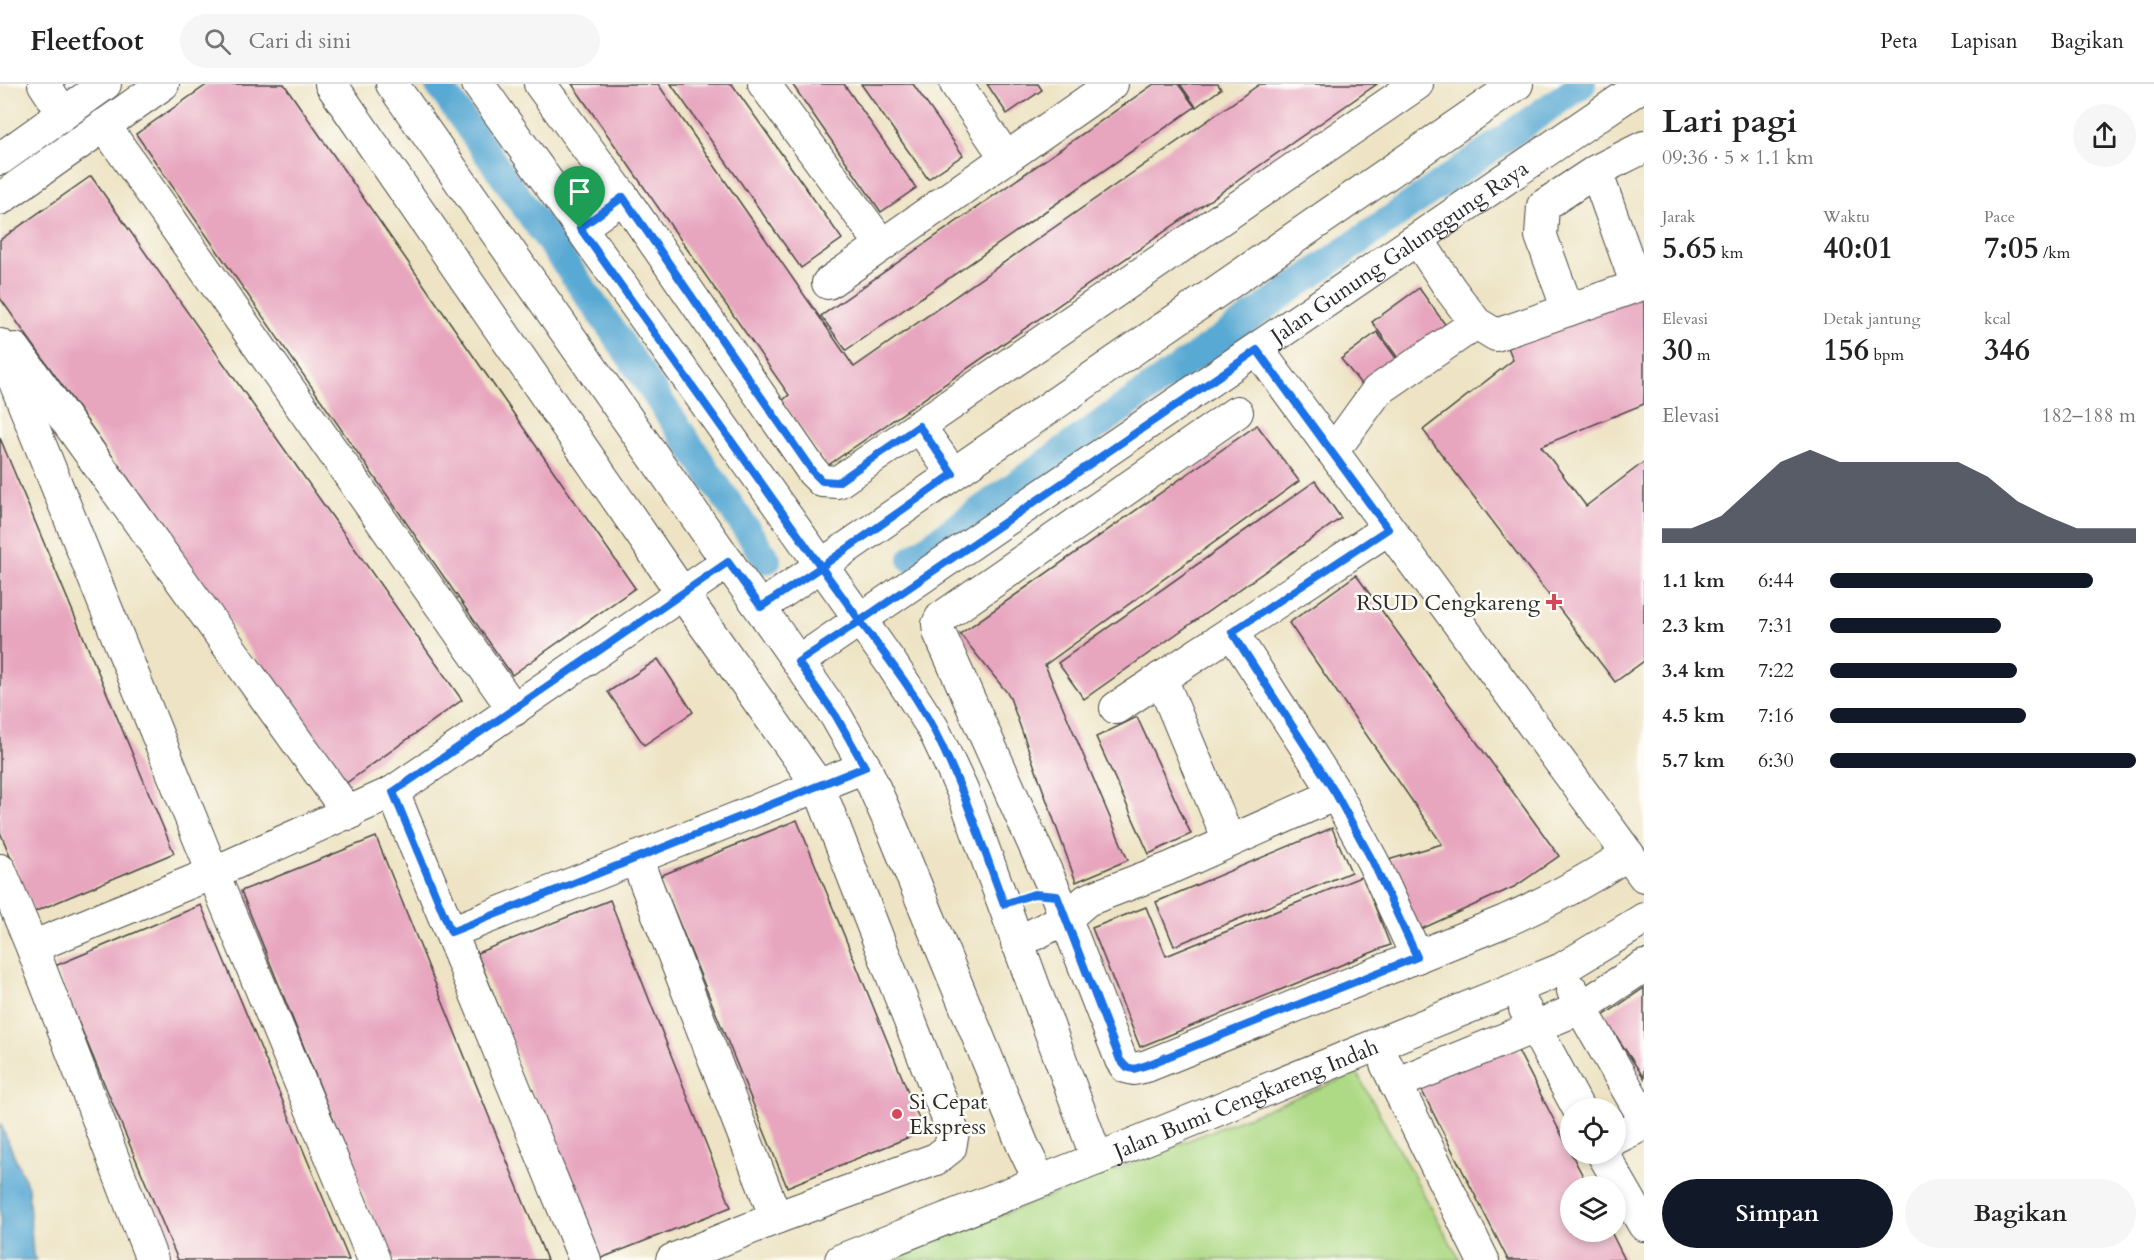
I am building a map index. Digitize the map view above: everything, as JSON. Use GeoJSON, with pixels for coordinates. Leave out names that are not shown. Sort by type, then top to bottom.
{"type":"FeatureCollection","features":[{"type":"Feature","properties":{"kind":"street"},"geometry":{"type":"LineString","coordinates":[[44,84],[63,113]]}},
{"type":"Feature","properties":{"kind":"street"},"geometry":{"type":"LineString","coordinates":[[0,159],[105,84]]}},
{"type":"Feature","properties":{"kind":"street"},"geometry":{"type":"LineString","coordinates":[[0,199],[163,84]]}},
{"type":"Feature","properties":{"kind":"street"},"geometry":{"type":"LineString","coordinates":[[331,84],[682,593],[818,785],[953,1132],[950,1148],[936,1159],[776,1218],[672,1260]]}},
{"type":"Feature","properties":{"kind":"street"},"geometry":{"type":"LineString","coordinates":[[392,84],[836,716],[865,767],[893,830],[1023,1146],[1040,1181]]}},
{"type":"Feature","properties":{"kind":"street"},"geometry":{"type":"LineString","coordinates":[[477,84],[891,663],[933,728],[962,790],[1097,1159]]}},
{"type":"Feature","properties":{"kind":"street"},"geometry":{"type":"LineString","coordinates":[[540,84],[623,197],[813,472],[822,481],[838,482],[1417,84]]}},
{"type":"Feature","properties":{"kind":"street"},"geometry":{"type":"LineString","coordinates":[[764,84],[882,245]]}},
{"type":"Feature","properties":{"kind":"street"},"geometry":{"type":"LineString","coordinates":[[956,84],[1006,158]]}},
{"type":"Feature","properties":{"kind":"street"},"geometry":{"type":"LineString","coordinates":[[828,283],[1112,84]]}},
{"type":"Feature","properties":{"kind":"street"},"geometry":{"type":"LineString","coordinates":[[761,607],[1517,84]]}},
{"type":"Feature","properties":{"kind":"street"},"geometry":{"type":"LineString","coordinates":[[1568,310],[1541,236],[1543,206],[1596,171],[1640,148],[1632,92]]}},
{"type":"Feature","properties":{"kind":"street","name":"Jalan Gunung Galunggung Raya"},"geometry":{"type":"LineString","coordinates":[[798,662],[1632,92]]}},
{"type":"Feature","properties":{"kind":"street"},"geometry":{"type":"LineString","coordinates":[[104,124],[514,710]]}},
{"type":"Feature","properties":{"kind":"street"},"geometry":{"type":"LineString","coordinates":[[1418,240],[1451,290],[1476,322],[1496,335],[1641,284],[1596,171]]}},
{"type":"Feature","properties":{"kind":"street"},"geometry":{"type":"LineString","coordinates":[[580,228],[623,197]]}},
{"type":"Feature","properties":{"kind":"street"},"geometry":{"type":"LineString","coordinates":[[1336,443],[1377,392],[1476,322]]}},
{"type":"Feature","properties":{"kind":"street"},"geometry":{"type":"LineString","coordinates":[[0,328],[349,814]]}},
{"type":"Feature","properties":{"kind":"street"},"geometry":{"type":"LineString","coordinates":[[0,345],[213,873],[374,1260]]}},
{"type":"Feature","properties":{"kind":"street"},"geometry":{"type":"LineString","coordinates":[[1257,350],[1336,443],[1523,690]]}},
{"type":"Feature","properties":{"kind":"street"},"geometry":{"type":"LineString","coordinates":[[719,423],[760,395]]}},
{"type":"Feature","properties":{"kind":"street"},"geometry":{"type":"LineString","coordinates":[[1237,412],[941,618],[938,624],[939,632],[1070,905],[1120,1060],[1126,1067],[1134,1069],[1417,957],[1543,904],[1592,877],[1636,865],[1388,529],[1336,443]]}},
{"type":"Feature","properties":{"kind":"street"},"geometry":{"type":"LineString","coordinates":[[919,426],[953,474]]}},
{"type":"Feature","properties":{"kind":"street"},"geometry":{"type":"LineString","coordinates":[[1000,525],[1026,558]]}},
{"type":"Feature","properties":{"kind":"street"},"geometry":{"type":"LineString","coordinates":[[1116,708],[1388,529]]}},
{"type":"Feature","properties":{"kind":"street"},"geometry":{"type":"LineString","coordinates":[[32,947],[213,873],[349,814],[393,792],[728,562]]}},
{"type":"Feature","properties":{"kind":"street"},"geometry":{"type":"LineString","coordinates":[[1232,632],[1336,794],[1373,862],[1417,957]]}},
{"type":"Feature","properties":{"kind":"street"},"geometry":{"type":"LineString","coordinates":[[1161,678],[1229,842]]}},
{"type":"Feature","properties":{"kind":"street"},"geometry":{"type":"LineString","coordinates":[[451,932],[865,767]]}},
{"type":"Feature","properties":{"kind":"street"},"geometry":{"type":"LineString","coordinates":[[393,792],[585,1260]]}},
{"type":"Feature","properties":{"kind":"street"},"geometry":{"type":"LineString","coordinates":[[1017,943],[1070,905],[1168,869],[1336,794]]}},
{"type":"Feature","properties":{"kind":"street"},"geometry":{"type":"LineString","coordinates":[[636,858],[776,1218]]}},
{"type":"Feature","properties":{"kind":"street"},"geometry":{"type":"LineString","coordinates":[[0,870],[32,947],[152,1260]]}},
{"type":"Feature","properties":{"kind":"street"},"geometry":{"type":"LineString","coordinates":[[1004,904],[1034,894],[1070,905]]}},
{"type":"Feature","properties":{"kind":"street","name":"Jalan Bumi Cengkareng Indah"},"geometry":{"type":"LineString","coordinates":[[841,1260],[1097,1159],[1562,969],[1644,919]]}},
{"type":"Feature","properties":{"kind":"street"},"geometry":{"type":"LineString","coordinates":[[1395,1084],[1581,1008],[1644,966]]}},
{"type":"Feature","properties":{"kind":"street"},"geometry":{"type":"LineString","coordinates":[[1562,969],[1581,1008],[1644,1118]]}},
{"type":"Feature","properties":{"kind":"street"},"geometry":{"type":"LineString","coordinates":[[1515,988],[1573,1098]]}},
{"type":"Feature","properties":{"kind":"street"},"geometry":{"type":"LineString","coordinates":[[1377,1045],[1483,1260]]}},
{"type":"Feature","properties":{"kind":"street"},"geometry":{"type":"LineString","coordinates":[[1626,1133],[1644,1124]]}},
{"type":"Feature","properties":{"kind":"street"},"geometry":{"type":"LineString","coordinates":[[1609,1164],[1644,1225]]}},
{"type":"Feature","properties":{"kind":"green space"},"geometry":{"type":"Polygon","coordinates":[[[1357,1073],[1460,1260],[889,1260],[1357,1073]]]}},
{"type":"Feature","properties":{"kind":"water"},"geometry":{"type":"Polygon","coordinates":[[[0,1123],[28,1187],[33,1255],[37,1260],[0,1260],[0,1123]]]}},
{"type":"Feature","properties":{"kind":"building"},"geometry":{"type":"Polygon","coordinates":[[[208,84],[284,84],[635,588],[512,675],[136,134],[208,84]]]}},
{"type":"Feature","properties":{"kind":"building"},"geometry":{"type":"Polygon","coordinates":[[[572,84],[658,84],[854,367],[1260,84],[1377,84],[827,466],[782,401],[789,395],[572,84]]]}},
{"type":"Feature","properties":{"kind":"building"},"geometry":{"type":"Polygon","coordinates":[[[671,84],[732,84],[842,239],[801,268],[671,84]]]}},
{"type":"Feature","properties":{"kind":"building"},"geometry":{"type":"Polygon","coordinates":[[[792,84],[844,84],[916,188],[881,212],[792,84]]]}},
{"type":"Feature","properties":{"kind":"building"},"geometry":{"type":"Polygon","coordinates":[[[861,84],[913,84],[963,155],[928,179],[861,84]]]}},
{"type":"Feature","properties":{"kind":"building"},"geometry":{"type":"Polygon","coordinates":[[[987,84],[1038,84],[1042,90],[1007,114],[987,84]]]}},
{"type":"Feature","properties":{"kind":"building"},"geometry":{"type":"Polygon","coordinates":[[[1154,84],[1178,84],[1195,107],[846,350],[821,316],[1154,84]]]}},
{"type":"Feature","properties":{"kind":"building"},"geometry":{"type":"Polygon","coordinates":[[[1180,84],[1218,84],[1221,89],[1196,107],[1180,84]]]}},
{"type":"Feature","properties":{"kind":"building"},"geometry":{"type":"Polygon","coordinates":[[[91,176],[462,700],[345,784],[0,298],[0,240],[91,176]]]}},
{"type":"Feature","properties":{"kind":"building"},"geometry":{"type":"Polygon","coordinates":[[[1419,288],[1452,334],[1405,368],[1372,322],[1419,288]]]}},
{"type":"Feature","properties":{"kind":"building"},"geometry":{"type":"Polygon","coordinates":[[[1644,292],[1644,404],[1541,446],[1586,506],[1644,462],[1644,661],[1615,682],[1423,430],[1513,360],[1506,342],[1644,292]]]}},
{"type":"Feature","properties":{"kind":"building"},"geometry":{"type":"Polygon","coordinates":[[[1377,332],[1396,358],[1361,384],[1341,359],[1377,332]]]}},
{"type":"Feature","properties":{"kind":"building"},"geometry":{"type":"Polygon","coordinates":[[[1257,425],[1299,481],[1045,665],[1128,860],[1076,882],[1009,695],[960,634],[1257,425]]]}},
{"type":"Feature","properties":{"kind":"building"},"geometry":{"type":"Polygon","coordinates":[[[0,438],[174,853],[34,912],[0,832],[0,438]]]}},
{"type":"Feature","properties":{"kind":"building"},"geometry":{"type":"Polygon","coordinates":[[[1315,481],[1341,518],[1084,699],[1058,663],[1315,481]]]}},
{"type":"Feature","properties":{"kind":"building"},"geometry":{"type":"Polygon","coordinates":[[[1356,575],[1559,856],[1516,886],[1417,931],[1388,860],[1442,844],[1289,623],[1356,575]]]}},
{"type":"Feature","properties":{"kind":"building"},"geometry":{"type":"Polygon","coordinates":[[[658,659],[693,712],[644,745],[608,692],[658,659]]]}},
{"type":"Feature","properties":{"kind":"building"},"geometry":{"type":"Polygon","coordinates":[[[1137,717],[1191,834],[1149,854],[1096,737],[1137,717]]]}},
{"type":"Feature","properties":{"kind":"building"},"geometry":{"type":"Polygon","coordinates":[[[797,820],[924,1131],[787,1187],[660,876],[797,820]]]}},
{"type":"Feature","properties":{"kind":"building"},"geometry":{"type":"Polygon","coordinates":[[[1332,828],[1351,872],[1174,946],[1156,902],[1332,828]]]}},
{"type":"Feature","properties":{"kind":"building"},"geometry":{"type":"Polygon","coordinates":[[[376,837],[547,1260],[390,1260],[241,891],[376,837]]]}},
{"type":"Feature","properties":{"kind":"building"},"geometry":{"type":"Polygon","coordinates":[[[1363,876],[1390,945],[1140,1047],[1092,928],[1146,907],[1166,956],[1363,876]]]}},
{"type":"Feature","properties":{"kind":"building"},"geometry":{"type":"Polygon","coordinates":[[[610,900],[731,1207],[599,1259],[477,953],[610,900]]]}},
{"type":"Feature","properties":{"kind":"building"},"geometry":{"type":"Polygon","coordinates":[[[201,905],[349,1260],[178,1260],[55,966],[201,905]]]}},
{"type":"Feature","properties":{"kind":"building"},"geometry":{"type":"Polygon","coordinates":[[[1644,988],[1644,1078],[1603,1016],[1644,988]]]}},
{"type":"Feature","properties":{"kind":"building"},"geometry":{"type":"Polygon","coordinates":[[[1512,1039],[1560,1132],[1560,1164],[1577,1164],[1583,1176],[1560,1176],[1560,1242],[1616,1242],[1625,1260],[1508,1260],[1420,1087],[1512,1039]]]}},
{"type":"Feature","properties":{"kind":"waterway"},"geometry":{"type":"LineString","coordinates":[[438,84],[610,327],[767,560]]}},
{"type":"Feature","properties":{"kind":"waterway"},"geometry":{"type":"LineString","coordinates":[[912,559],[1582,84]]}},
{"type":"Feature","properties":{"kind":"place","name":"RSUD Cengkareng"},"geometry":{"type":"Point","coordinates":[1554,602]}},
{"type":"Feature","properties":{"kind":"place","name":"Si Cepat Ekspress"},"geometry":{"type":"Point","coordinates":[897,1114]}},
{"type":"Feature","properties":{"kind":"route"},"geometry":{"type":"LineString","coordinates":[[580,228],[623,197],[813,472],[822,481],[838,482],[919,426],[953,474],[821,567],[860,621],[1257,350],[1388,529],[1232,632],[1336,794],[1373,862],[1417,957],[1147,1065],[1134,1069],[1126,1067],[1120,1060],[1057,896],[1034,894],[1004,904],[962,790],[933,728],[891,663],[860,621],[798,662],[836,716],[865,767],[451,932],[393,792],[728,562],[761,607],[821,567],[580,228]]}}]}
